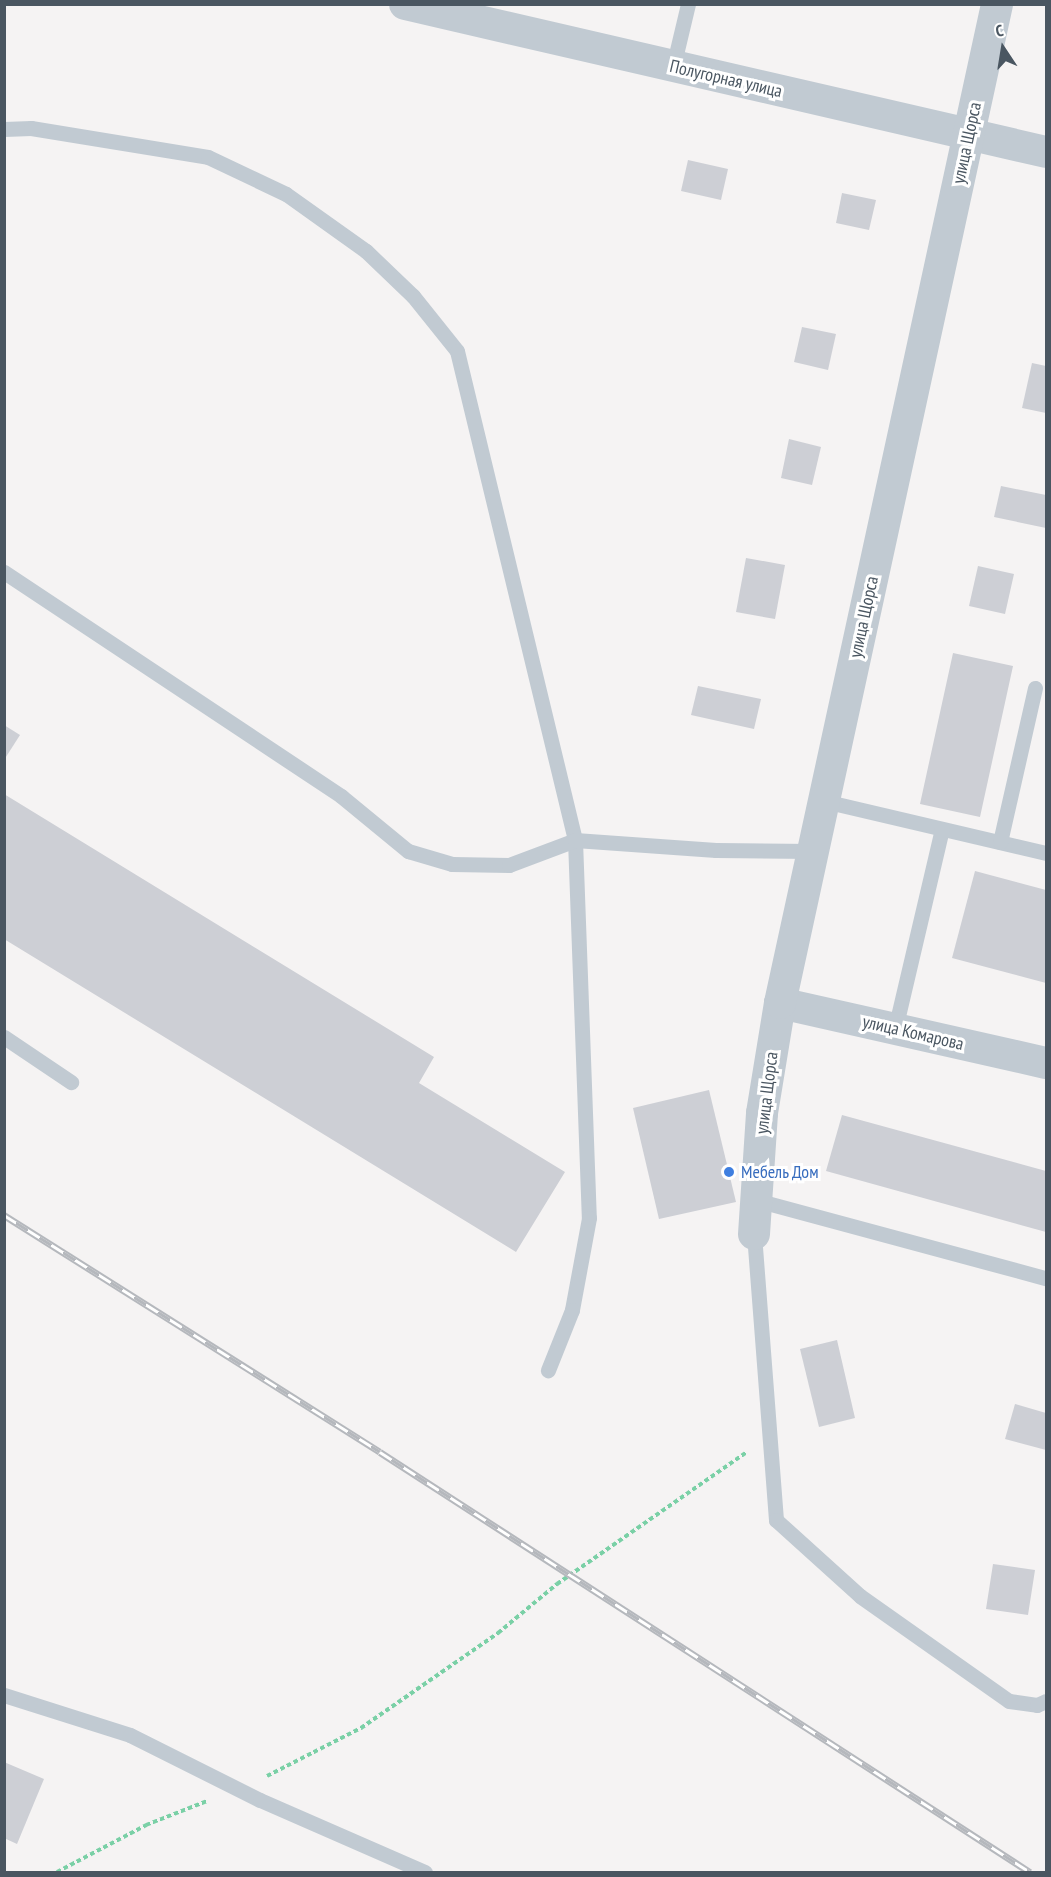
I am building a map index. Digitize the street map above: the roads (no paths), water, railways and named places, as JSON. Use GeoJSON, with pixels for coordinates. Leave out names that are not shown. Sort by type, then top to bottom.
{"type":"FeatureCollection","features":[{"type":"Feature","properties":{"kind":"street","name":"Полугорная улица"},"geometry":{"type":"LineString","coordinates":[[405,4],[1047,153]]}},
{"type":"Feature","properties":{"kind":"street","name":"улица Щорса"},"geometry":{"type":"LineString","coordinates":[[754,1234],[762,1113],[780,1003],[969,134],[994,5]]}},
{"type":"Feature","properties":{"kind":"street","name":"улица Комарова"},"geometry":{"type":"LineString","coordinates":[[780,1003],[1047,1063]]}},
{"type":"Feature","properties":{"kind":"lane"},"geometry":{"type":"LineString","coordinates":[[673,67],[688,4]]}},
{"type":"Feature","properties":{"kind":"lane"},"geometry":{"type":"LineString","coordinates":[[4,129],[31,128],[208,157],[286,194],[366,251],[413,296],[457,351],[575,840],[589,1218],[572,1310],[548,1370]]}},
{"type":"Feature","properties":{"kind":"lane"},"geometry":{"type":"LineString","coordinates":[[4,572],[341,796],[408,851],[452,864],[509,865],[575,840],[716,850],[813,851]]}},
{"type":"Feature","properties":{"kind":"lane"},"geometry":{"type":"LineString","coordinates":[[1000,842],[1035,688]]}},
{"type":"Feature","properties":{"kind":"lane"},"geometry":{"type":"LineString","coordinates":[[824,801],[1047,853]]}},
{"type":"Feature","properties":{"kind":"lane"},"geometry":{"type":"LineString","coordinates":[[895,1029],[942,829]]}},
{"type":"Feature","properties":{"kind":"lane"},"geometry":{"type":"LineString","coordinates":[[4,1037],[71,1082]]}},
{"type":"Feature","properties":{"kind":"lane"},"geometry":{"type":"LineString","coordinates":[[756,1200],[1047,1278]]}},
{"type":"Feature","properties":{"kind":"lane"},"geometry":{"type":"LineString","coordinates":[[754,1234],[776,1520],[860,1596],[1009,1701],[1037,1705],[1047,1701]]}},
{"type":"Feature","properties":{"kind":"lane"},"geometry":{"type":"LineString","coordinates":[[4,1695],[130,1735],[238,1789],[426,1872]]}},
{"type":"Feature","properties":{"kind":"railway"},"geometry":{"type":"LineString","coordinates":[[4,1215],[380,1452],[1030,1872]]}},
{"type":"Feature","properties":{"kind":"place","name":"Мебель Дом"},"geometry":{"type":"Point","coordinates":[729,1172]}}]}
